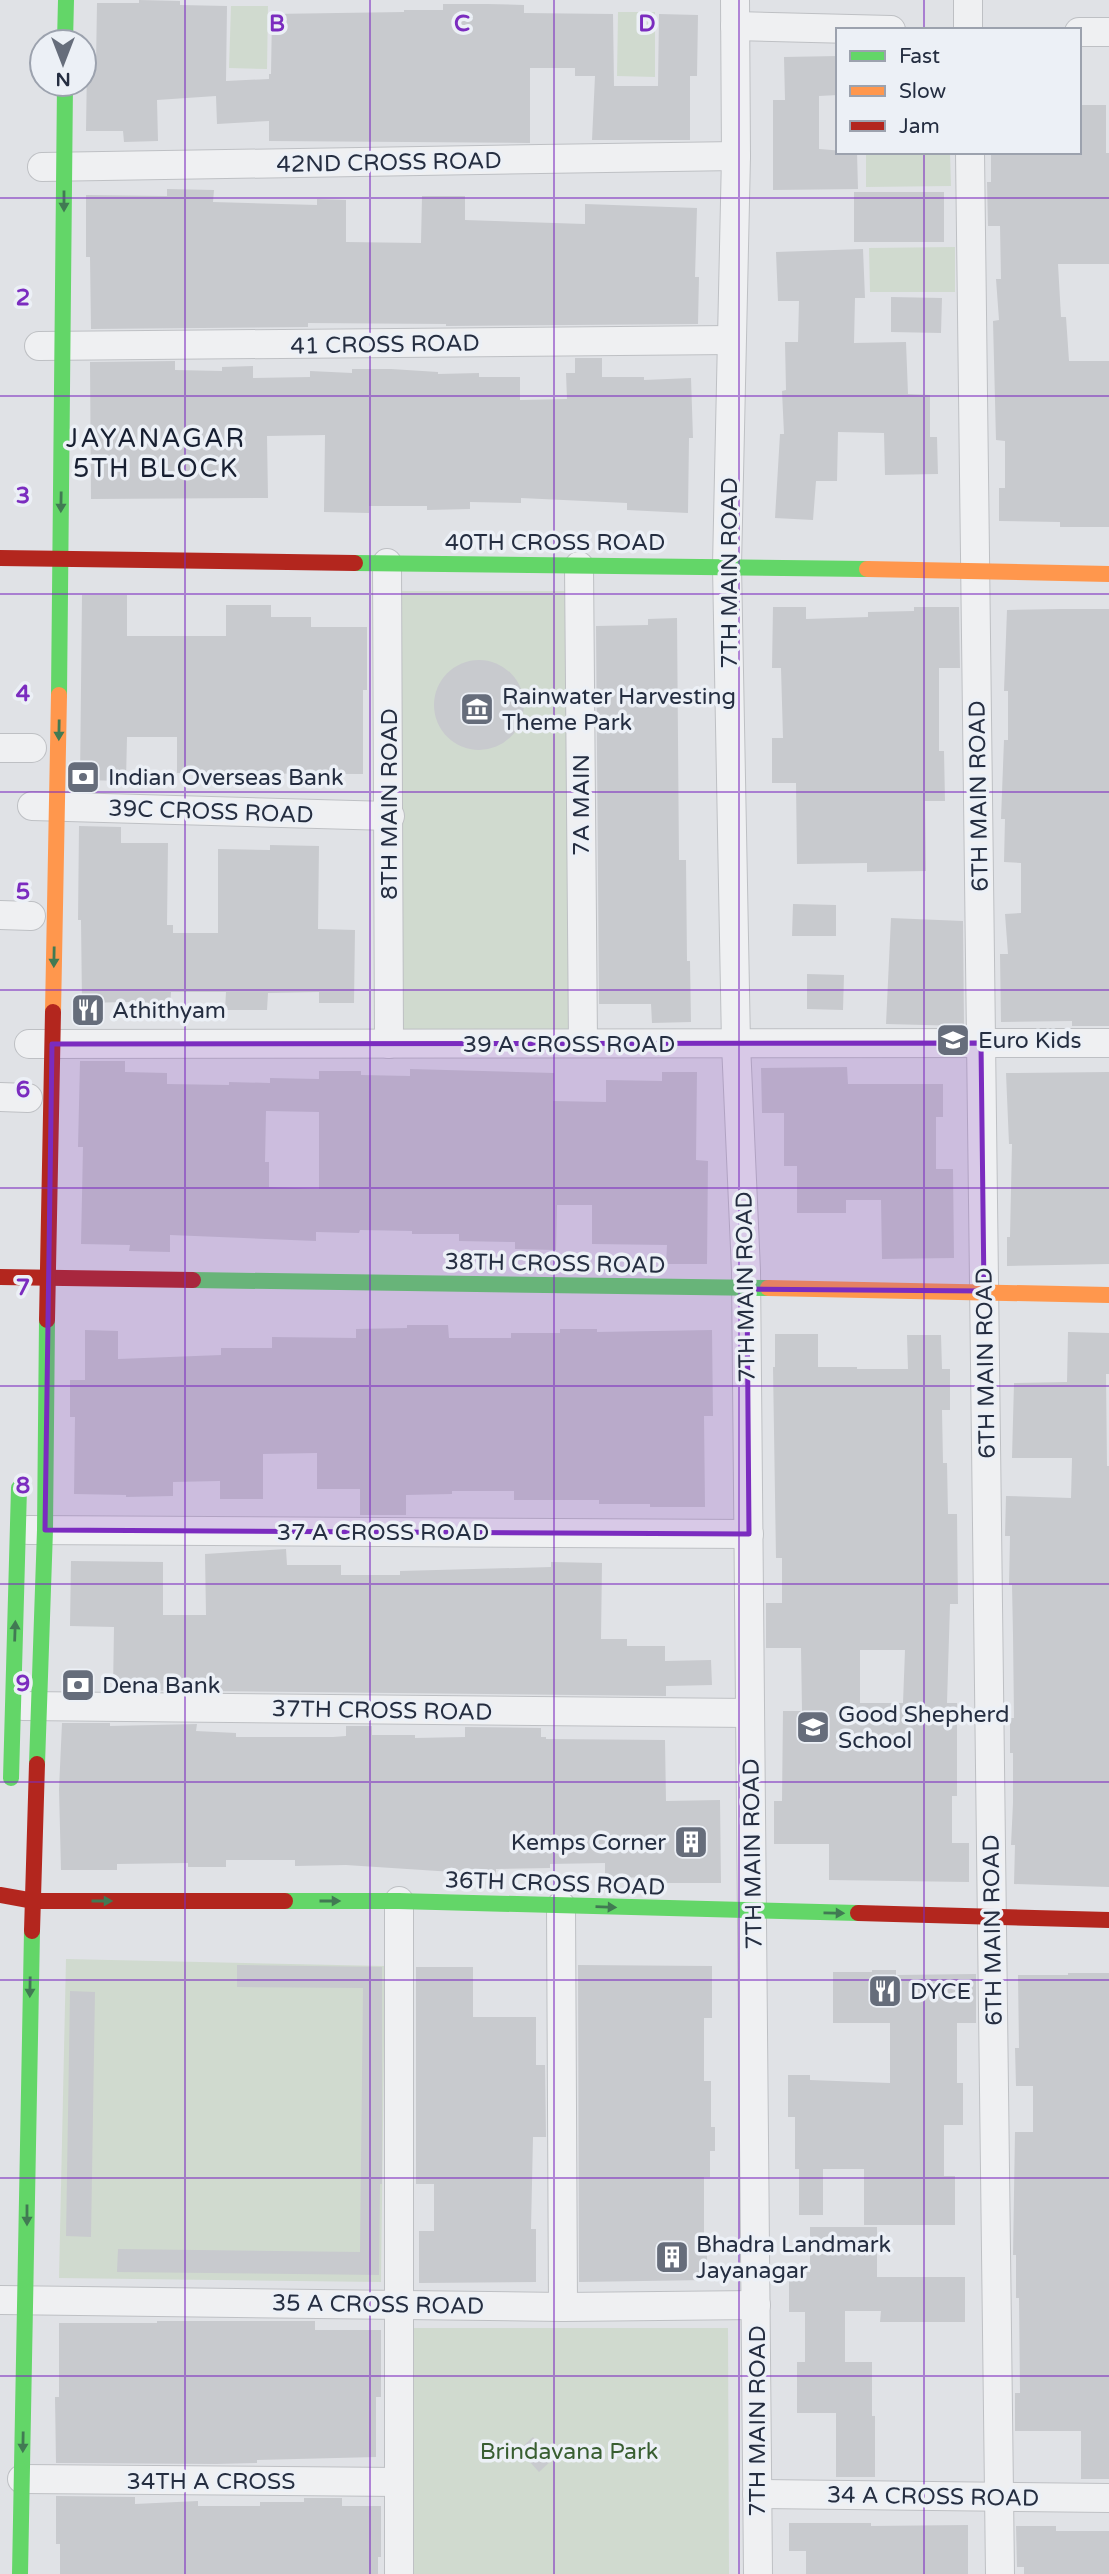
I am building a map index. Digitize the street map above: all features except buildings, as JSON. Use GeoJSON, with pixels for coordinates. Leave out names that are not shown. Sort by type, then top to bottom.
{"type":"FeatureCollection","features":[{"type":"Feature","properties":{"kind":"main road"},"geometry":{"type":"LineString","coordinates":[[65,28],[66,0]]}},
{"type":"Feature","properties":{"kind":"main road"},"geometry":{"type":"LineString","coordinates":[[20,2574],[22,2479],[7,2301],[13,2257],[27,1917],[34,1901],[26,1706],[32,1530],[47,1278],[35,1044],[38,806],[61,558],[45,346],[47,167],[62,98]]}},
{"type":"Feature","properties":{"kind":"main road","name":"40TH CROSS ROAD"},"geometry":{"type":"LineString","coordinates":[[0,558],[727,566],[1109,574]]}},
{"type":"Feature","properties":{"kind":"main road"},"geometry":{"type":"LineString","coordinates":[[24,1271],[24,1298]]}},
{"type":"Feature","properties":{"kind":"main road","name":"38TH CROSS ROAD"},"geometry":{"type":"LineString","coordinates":[[0,1277],[24,1271],[47,1278],[1109,1295]]}},
{"type":"Feature","properties":{"kind":"main road"},"geometry":{"type":"LineString","coordinates":[[11,1800],[26,1706],[32,1530],[19,1478]]}},
{"type":"Feature","properties":{"kind":"main road"},"geometry":{"type":"LineString","coordinates":[[6,1891],[27,1917]]}},
{"type":"Feature","properties":{"kind":"main road","name":"36TH CROSS ROAD"},"geometry":{"type":"LineString","coordinates":[[6,1891],[34,1901],[399,1917],[992,1931],[1109,1920]]}},
{"type":"Feature","properties":{"kind":"street"},"geometry":{"type":"LineString","coordinates":[[968,0],[968,28]]}},
{"type":"Feature","properties":{"kind":"street"},"geometry":{"type":"LineString","coordinates":[[735,13],[873,28]]}},
{"type":"Feature","properties":{"kind":"street","name":"7TH MAIN ROAD"},"geometry":{"type":"LineString","coordinates":[[735,13],[736,156],[727,566],[736,1044],[746,1289],[758,2574]]}},
{"type":"Feature","properties":{"kind":"street"},"geometry":{"type":"LineString","coordinates":[[1081,32],[1109,32]]}},
{"type":"Feature","properties":{"kind":"street","name":"6TH MAIN ROAD"},"geometry":{"type":"LineString","coordinates":[[970,154],[1000,2574]]}},
{"type":"Feature","properties":{"kind":"street","name":"42ND CROSS ROAD"},"geometry":{"type":"LineString","coordinates":[[47,167],[736,156]]}},
{"type":"Feature","properties":{"kind":"street","name":"41 CROSS ROAD"},"geometry":{"type":"LineString","coordinates":[[45,346],[731,340]]}},
{"type":"Feature","properties":{"kind":"street","name":"8TH MAIN ROAD"},"geometry":{"type":"LineString","coordinates":[[387,563],[389,1044]]}},
{"type":"Feature","properties":{"kind":"street","name":"7A MAIN"},"geometry":{"type":"LineString","coordinates":[[579,566],[583,1044]]}},
{"type":"Feature","properties":{"kind":"street"},"geometry":{"type":"LineString","coordinates":[[0,748],[32,748]]}},
{"type":"Feature","properties":{"kind":"street","name":"39C CROSS ROAD"},"geometry":{"type":"LineString","coordinates":[[38,806],[390,816]]}},
{"type":"Feature","properties":{"kind":"street"},"geometry":{"type":"LineString","coordinates":[[0,915],[31,916]]}},
{"type":"Feature","properties":{"kind":"street","name":"39 A CROSS ROAD"},"geometry":{"type":"LineString","coordinates":[[35,1044],[1109,1044]]}},
{"type":"Feature","properties":{"kind":"street"},"geometry":{"type":"LineString","coordinates":[[0,1097],[28,1098]]}},
{"type":"Feature","properties":{"kind":"street","name":"37 A CROSS ROAD"},"geometry":{"type":"LineString","coordinates":[[32,1530],[749,1534]]}},
{"type":"Feature","properties":{"kind":"street","name":"37TH CROSS ROAD"},"geometry":{"type":"LineString","coordinates":[[26,1706],[750,1713]]}},
{"type":"Feature","properties":{"kind":"street"},"geometry":{"type":"LineString","coordinates":[[399,1917],[399,2574]]}},
{"type":"Feature","properties":{"kind":"street"},"geometry":{"type":"LineString","coordinates":[[561,1920],[563,2307]]}},
{"type":"Feature","properties":{"kind":"street","name":"35 A CROSS ROAD"},"geometry":{"type":"LineString","coordinates":[[7,2301],[563,2307],[756,2305]]}},
{"type":"Feature","properties":{"kind":"street","name":"34TH A CROSS"},"geometry":{"type":"LineString","coordinates":[[22,2479],[399,2482]]}},
{"type":"Feature","properties":{"kind":"street","name":"34 A CROSS ROAD"},"geometry":{"type":"LineString","coordinates":[[757,2494],[1109,2498]]}},
{"type":"Feature","properties":{"kind":"highlighted area"},"geometry":{"type":"Polygon","coordinates":[[[981,1043],[984,1291],[747,1289],[749,1534],[45,1530],[52,1044],[981,1043]]]}},
{"type":"Feature","properties":{"kind":"green space"},"geometry":{"type":"Polygon","coordinates":[[[231,6],[268,6],[267,69],[229,68],[231,6]]]}},
{"type":"Feature","properties":{"kind":"green space"},"geometry":{"type":"Polygon","coordinates":[[[618,12],[655,12],[655,77],[617,76],[618,12]]]}},
{"type":"Feature","properties":{"kind":"green space"},"geometry":{"type":"Polygon","coordinates":[[[866,154],[950,154],[951,186],[866,187],[866,154]]]}},
{"type":"Feature","properties":{"kind":"green space"},"geometry":{"type":"Polygon","coordinates":[[[955,247],[955,292],[870,292],[869,248],[955,247]]]}},
{"type":"Feature","properties":{"kind":"green space","name":"Rainwater Harvesting Theme Park"},"geometry":{"type":"Polygon","coordinates":[[[393,591],[573,591],[575,1032],[394,1033],[393,591]]]}},
{"type":"Feature","properties":{"kind":"green space"},"geometry":{"type":"Polygon","coordinates":[[[66,1959],[385,1966],[381,2282],[59,2278],[66,1959]]]}},
{"type":"Feature","properties":{"kind":"green space","name":"Brindavana Park"},"geometry":{"type":"Polygon","coordinates":[[[409,2328],[728,2328],[729,2574],[410,2574],[409,2328]]]}},
{"type":"Feature","properties":{"kind":"traffic: fast"},"geometry":{"type":"LineString","coordinates":[[65,28],[66,0]]}},
{"type":"Feature","properties":{"kind":"traffic: fast"},"geometry":{"type":"LineString","coordinates":[[59,695],[65,98]]}},
{"type":"Feature","properties":{"kind":"traffic: fast"},"geometry":{"type":"LineString","coordinates":[[355,563],[867,569]]}},
{"type":"Feature","properties":{"kind":"traffic: fast"},"geometry":{"type":"LineString","coordinates":[[193,1280],[768,1288]]}},
{"type":"Feature","properties":{"kind":"traffic: fast"},"geometry":{"type":"LineString","coordinates":[[37,1764],[45,1530],[47,1320]]}},
{"type":"Feature","properties":{"kind":"traffic: fast"},"geometry":{"type":"LineString","coordinates":[[11,1778],[19,1488]]}},
{"type":"Feature","properties":{"kind":"traffic: fast"},"geometry":{"type":"LineString","coordinates":[[285,1901],[399,1901],[858,1913]]}},
{"type":"Feature","properties":{"kind":"traffic: fast"},"geometry":{"type":"LineString","coordinates":[[20,2574],[32,1931]]}},
{"type":"Feature","properties":{"kind":"traffic: slow"},"geometry":{"type":"LineString","coordinates":[[867,569],[1109,574]]}},
{"type":"Feature","properties":{"kind":"traffic: slow"},"geometry":{"type":"LineString","coordinates":[[53,1012],[59,695]]}},
{"type":"Feature","properties":{"kind":"traffic: slow"},"geometry":{"type":"LineString","coordinates":[[768,1288],[1109,1295]]}},
{"type":"Feature","properties":{"kind":"traffic: jam"},"geometry":{"type":"LineString","coordinates":[[0,558],[355,563]]}},
{"type":"Feature","properties":{"kind":"traffic: jam"},"geometry":{"type":"LineString","coordinates":[[47,1320],[53,1012]]}},
{"type":"Feature","properties":{"kind":"traffic: jam"},"geometry":{"type":"LineString","coordinates":[[0,1277],[193,1280]]}},
{"type":"Feature","properties":{"kind":"traffic: jam"},"geometry":{"type":"LineString","coordinates":[[32,1931],[37,1764]]}},
{"type":"Feature","properties":{"kind":"traffic: jam"},"geometry":{"type":"LineString","coordinates":[[0,1895],[34,1901],[285,1901]]}},
{"type":"Feature","properties":{"kind":"traffic: jam"},"geometry":{"type":"LineString","coordinates":[[858,1913],[1109,1920]]}},
{"type":"Feature","properties":{"kind":"place","name":"Rainwater Harvesting Theme Park"},"geometry":{"type":"Point","coordinates":[477,709]}},
{"type":"Feature","properties":{"kind":"place","name":"Indian Overseas Bank"},"geometry":{"type":"Point","coordinates":[83,777]}},
{"type":"Feature","properties":{"kind":"place","name":"Athithyam"},"geometry":{"type":"Point","coordinates":[88,1010]}},
{"type":"Feature","properties":{"kind":"place","name":"Euro Kids"},"geometry":{"type":"Point","coordinates":[953,1040]}},
{"type":"Feature","properties":{"kind":"place","name":"Dena Bank"},"geometry":{"type":"Point","coordinates":[78,1685]}},
{"type":"Feature","properties":{"kind":"place","name":"Good Shepherd School"},"geometry":{"type":"Point","coordinates":[813,1727]}},
{"type":"Feature","properties":{"kind":"place","name":"Kemps Corner"},"geometry":{"type":"Point","coordinates":[691,1842]}},
{"type":"Feature","properties":{"kind":"place","name":"DYCE"},"geometry":{"type":"Point","coordinates":[885,1991]}},
{"type":"Feature","properties":{"kind":"place","name":"Bhadra Landmark Jayanagar"},"geometry":{"type":"Point","coordinates":[672,2257]}},
{"type":"Feature","properties":{"kind":"district","name":"JAYANAGAR 5TH BLOCK"},"geometry":{"type":"Point","coordinates":[156,453]}}]}
